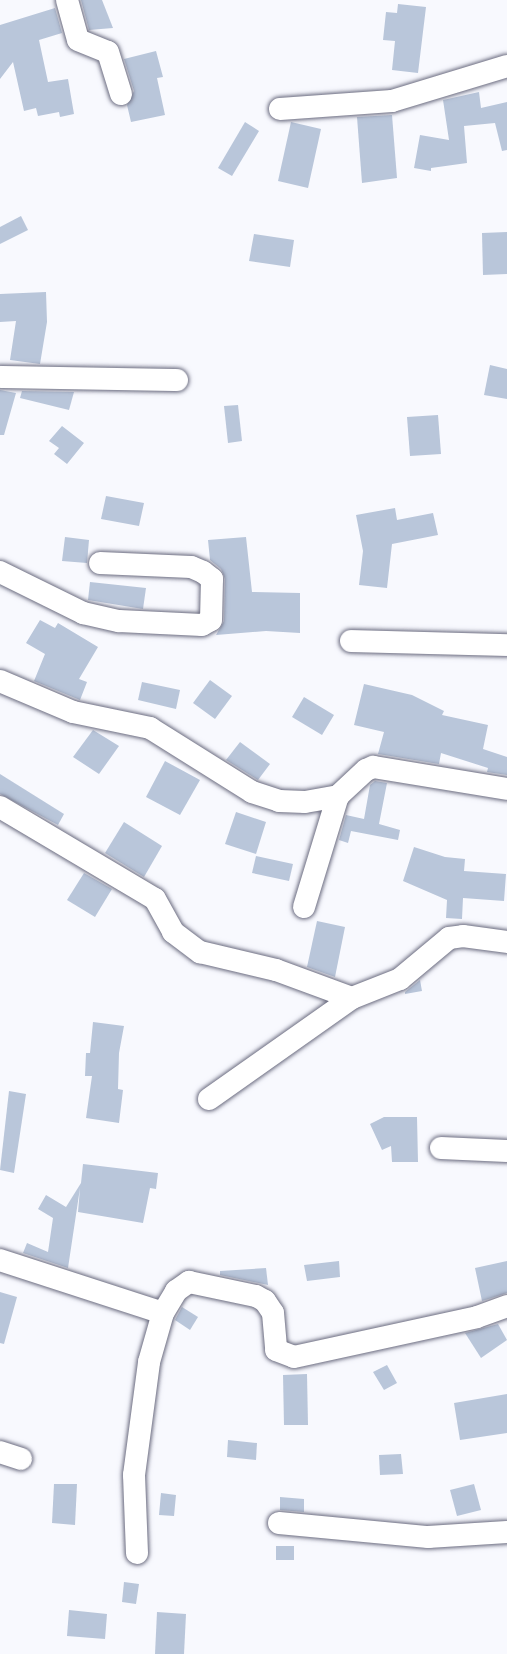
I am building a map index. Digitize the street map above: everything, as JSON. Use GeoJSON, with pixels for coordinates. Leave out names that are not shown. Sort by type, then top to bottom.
{"type":"FeatureCollection","features":[{"type":"Feature","properties":{"kind":"street"},"geometry":{"type":"LineString","coordinates":[[67,0],[78,40],[108,52],[113,60],[121,94]]}},
{"type":"Feature","properties":{"kind":"street"},"geometry":{"type":"LineString","coordinates":[[279,109],[392,101],[507,66]]}},
{"type":"Feature","properties":{"kind":"street"},"geometry":{"type":"LineString","coordinates":[[0,377],[177,380]]}},
{"type":"Feature","properties":{"kind":"street"},"geometry":{"type":"LineString","coordinates":[[0,572],[46,597],[92,615],[119,621],[202,625],[211,620],[212,579],[203,572],[191,567],[100,563]]}},
{"type":"Feature","properties":{"kind":"street"},"geometry":{"type":"LineString","coordinates":[[351,641],[507,645]]}},
{"type":"Feature","properties":{"kind":"street"},"geometry":{"type":"LineString","coordinates":[[0,681],[73,712],[150,728],[252,792],[279,801],[305,802],[338,796],[373,766],[507,789]]}},
{"type":"Feature","properties":{"kind":"street"},"geometry":{"type":"LineString","coordinates":[[304,907],[338,796]]}},
{"type":"Feature","properties":{"kind":"street"},"geometry":{"type":"LineString","coordinates":[[0,807],[155,899],[173,932],[200,952],[276,970],[352,998]]}},
{"type":"Feature","properties":{"kind":"street"},"geometry":{"type":"LineString","coordinates":[[209,1100],[352,998],[400,979],[449,938],[463,936],[507,942]]}},
{"type":"Feature","properties":{"kind":"street"},"geometry":{"type":"LineString","coordinates":[[441,1148],[507,1151]]}},
{"type":"Feature","properties":{"kind":"street"},"geometry":{"type":"LineString","coordinates":[[0,1260],[163,1313]]}},
{"type":"Feature","properties":{"kind":"street"},"geometry":{"type":"LineString","coordinates":[[137,1553],[136,1443],[149,1362],[163,1313],[176,1291],[189,1282],[256,1296],[273,1313],[276,1350],[294,1357],[477,1317],[507,1306]]}},
{"type":"Feature","properties":{"kind":"street"},"geometry":{"type":"LineString","coordinates":[[0,1452],[21,1459]]}},
{"type":"Feature","properties":{"kind":"street"},"geometry":{"type":"LineString","coordinates":[[279,1523],[428,1537],[507,1532]]}},
{"type":"Feature","properties":{"kind":"building"},"geometry":{"type":"Polygon","coordinates":[[[81,0],[102,0],[113,28],[89,30],[81,0]]]}},
{"type":"Feature","properties":{"kind":"building"},"geometry":{"type":"Polygon","coordinates":[[[398,4],[426,7],[418,73],[392,70],[395,41],[383,40],[386,12],[397,13],[398,4]]]}},
{"type":"Feature","properties":{"kind":"building"},"geometry":{"type":"Polygon","coordinates":[[[55,8],[62,33],[39,40],[48,82],[68,79],[74,114],[60,117],[59,112],[38,116],[36,108],[24,111],[13,62],[0,79],[0,25],[55,8]]]}},
{"type":"Feature","properties":{"kind":"building"},"geometry":{"type":"Polygon","coordinates":[[[156,51],[163,77],[157,78],[165,115],[131,122],[127,105],[134,91],[124,59],[156,51]]]}},
{"type":"Feature","properties":{"kind":"building"},"geometry":{"type":"Polygon","coordinates":[[[479,92],[481,108],[507,102],[507,150],[502,151],[495,123],[464,126],[467,163],[431,168],[431,171],[414,168],[420,135],[449,140],[443,100],[479,92]]]}},
{"type":"Feature","properties":{"kind":"building"},"geometry":{"type":"Polygon","coordinates":[[[392,115],[397,178],[362,183],[357,117],[392,115]]]}},
{"type":"Feature","properties":{"kind":"building"},"geometry":{"type":"Polygon","coordinates":[[[245,122],[259,131],[232,176],[218,168],[245,122]]]}},
{"type":"Feature","properties":{"kind":"building"},"geometry":{"type":"Polygon","coordinates":[[[291,122],[321,129],[308,188],[278,181],[291,122]]]}},
{"type":"Feature","properties":{"kind":"building"},"geometry":{"type":"Polygon","coordinates":[[[21,216],[28,230],[0,244],[0,227],[21,216]]]}},
{"type":"Feature","properties":{"kind":"building"},"geometry":{"type":"Polygon","coordinates":[[[507,232],[507,274],[483,275],[482,233],[507,232]]]}},
{"type":"Feature","properties":{"kind":"building"},"geometry":{"type":"Polygon","coordinates":[[[254,234],[294,240],[290,267],[249,261],[254,234]]]}},
{"type":"Feature","properties":{"kind":"building"},"geometry":{"type":"Polygon","coordinates":[[[46,292],[47,322],[40,364],[10,360],[16,321],[0,322],[0,294],[46,292]]]}},
{"type":"Feature","properties":{"kind":"building"},"geometry":{"type":"Polygon","coordinates":[[[490,365],[507,369],[507,399],[484,395],[490,365]]]}},
{"type":"Feature","properties":{"kind":"building"},"geometry":{"type":"Polygon","coordinates":[[[0,390],[16,393],[4,435],[0,435],[0,390]]]}},
{"type":"Feature","properties":{"kind":"building"},"geometry":{"type":"Polygon","coordinates":[[[22,391],[74,392],[69,410],[20,398],[22,391]]]}},
{"type":"Feature","properties":{"kind":"building"},"geometry":{"type":"Polygon","coordinates":[[[238,405],[242,441],[228,443],[224,406],[238,405]]]}},
{"type":"Feature","properties":{"kind":"building"},"geometry":{"type":"Polygon","coordinates":[[[438,415],[441,454],[410,456],[407,417],[438,415]]]}},
{"type":"Feature","properties":{"kind":"building"},"geometry":{"type":"Polygon","coordinates":[[[62,426],[84,443],[67,464],[54,454],[59,448],[49,441],[62,426]]]}},
{"type":"Feature","properties":{"kind":"building"},"geometry":{"type":"Polygon","coordinates":[[[106,496],[144,503],[139,526],[101,519],[106,496]]]}},
{"type":"Feature","properties":{"kind":"building"},"geometry":{"type":"Polygon","coordinates":[[[395,508],[397,520],[433,513],[438,535],[392,544],[387,588],[359,585],[363,551],[356,515],[395,508]]]}},
{"type":"Feature","properties":{"kind":"building"},"geometry":{"type":"Polygon","coordinates":[[[65,537],[89,540],[87,563],[62,561],[65,537]]]}},
{"type":"Feature","properties":{"kind":"building"},"geometry":{"type":"Polygon","coordinates":[[[246,537],[252,592],[300,593],[300,633],[266,631],[216,635],[224,621],[225,579],[221,569],[210,560],[208,540],[246,537]]]}},
{"type":"Feature","properties":{"kind":"building"},"geometry":{"type":"Polygon","coordinates":[[[90,582],[146,588],[143,609],[88,600],[90,582]]]}},
{"type":"Feature","properties":{"kind":"building"},"geometry":{"type":"Polygon","coordinates":[[[40,620],[55,628],[58,623],[98,647],[79,679],[87,682],[80,700],[34,681],[45,654],[26,643],[40,620]]]}},
{"type":"Feature","properties":{"kind":"building"},"geometry":{"type":"Polygon","coordinates":[[[210,680],[232,696],[215,719],[193,703],[210,680]]]}},
{"type":"Feature","properties":{"kind":"building"},"geometry":{"type":"Polygon","coordinates":[[[142,682],[180,690],[176,709],[138,700],[142,682]]]}},
{"type":"Feature","properties":{"kind":"building"},"geometry":{"type":"Polygon","coordinates":[[[364,684],[412,695],[444,711],[442,715],[488,725],[483,749],[507,757],[507,775],[487,772],[488,768],[441,753],[439,764],[378,754],[384,732],[354,725],[364,684]]]}},
{"type":"Feature","properties":{"kind":"building"},"geometry":{"type":"Polygon","coordinates":[[[304,697],[334,715],[322,735],[292,717],[304,697]]]}},
{"type":"Feature","properties":{"kind":"building"},"geometry":{"type":"Polygon","coordinates":[[[93,730],[119,746],[99,774],[73,757],[93,730]]]}},
{"type":"Feature","properties":{"kind":"building"},"geometry":{"type":"Polygon","coordinates":[[[240,742],[270,764],[258,780],[226,760],[240,742]]]}},
{"type":"Feature","properties":{"kind":"building"},"geometry":{"type":"Polygon","coordinates":[[[165,761],[200,780],[180,815],[146,797],[165,761]]]}},
{"type":"Feature","properties":{"kind":"building"},"geometry":{"type":"Polygon","coordinates":[[[0,774],[64,814],[58,825],[0,794],[0,774]]]}},
{"type":"Feature","properties":{"kind":"building"},"geometry":{"type":"Polygon","coordinates":[[[375,781],[387,783],[379,824],[400,830],[398,840],[351,831],[348,843],[339,840],[346,815],[364,819],[370,785],[375,781]]]}},
{"type":"Feature","properties":{"kind":"building"},"geometry":{"type":"Polygon","coordinates":[[[236,812],[266,822],[256,854],[225,844],[236,812]]]}},
{"type":"Feature","properties":{"kind":"building"},"geometry":{"type":"Polygon","coordinates":[[[124,822],[162,846],[144,877],[105,853],[124,822]]]}},
{"type":"Feature","properties":{"kind":"building"},"geometry":{"type":"Polygon","coordinates":[[[414,847],[445,857],[465,859],[464,871],[506,874],[504,901],[463,898],[462,919],[446,918],[447,900],[403,881],[414,847]]]}},
{"type":"Feature","properties":{"kind":"building"},"geometry":{"type":"Polygon","coordinates":[[[256,856],[293,864],[289,881],[252,873],[256,856]]]}},
{"type":"Feature","properties":{"kind":"building"},"geometry":{"type":"Polygon","coordinates":[[[84,873],[112,889],[95,917],[67,900],[84,873]]]}},
{"type":"Feature","properties":{"kind":"building"},"geometry":{"type":"Polygon","coordinates":[[[317,921],[345,927],[335,977],[307,967],[317,921]]]}},
{"type":"Feature","properties":{"kind":"building"},"geometry":{"type":"Polygon","coordinates":[[[420,980],[422,991],[405,994],[405,992],[420,980]]]}},
{"type":"Feature","properties":{"kind":"building"},"geometry":{"type":"Polygon","coordinates":[[[93,1022],[124,1026],[119,1053],[118,1089],[123,1090],[119,1123],[86,1118],[92,1076],[85,1076],[86,1053],[90,1053],[93,1022]]]}},
{"type":"Feature","properties":{"kind":"building"},"geometry":{"type":"Polygon","coordinates":[[[9,1091],[26,1094],[14,1173],[0,1170],[9,1091]]]}},
{"type":"Feature","properties":{"kind":"building"},"geometry":{"type":"Polygon","coordinates":[[[384,1117],[417,1117],[418,1162],[392,1162],[391,1146],[382,1150],[370,1124],[384,1117]]]}},
{"type":"Feature","properties":{"kind":"building"},"geometry":{"type":"Polygon","coordinates":[[[83,1164],[158,1173],[156,1189],[150,1188],[143,1223],[78,1212],[80,1188],[68,1268],[23,1253],[27,1243],[48,1252],[53,1218],[38,1209],[46,1195],[66,1207],[81,1183],[83,1164]]]}},
{"type":"Feature","properties":{"kind":"building"},"geometry":{"type":"Polygon","coordinates":[[[339,1261],[340,1277],[307,1281],[304,1265],[339,1261]]]}},
{"type":"Feature","properties":{"kind":"building"},"geometry":{"type":"Polygon","coordinates":[[[507,1261],[507,1293],[482,1301],[475,1268],[507,1261]]]}},
{"type":"Feature","properties":{"kind":"building"},"geometry":{"type":"Polygon","coordinates":[[[266,1268],[268,1285],[220,1275],[220,1271],[266,1268]]]}},
{"type":"Feature","properties":{"kind":"building"},"geometry":{"type":"Polygon","coordinates":[[[0,1292],[17,1297],[4,1344],[0,1343],[0,1292]]]}},
{"type":"Feature","properties":{"kind":"building"},"geometry":{"type":"Polygon","coordinates":[[[182,1307],[198,1317],[190,1330],[175,1320],[182,1307]]]}},
{"type":"Feature","properties":{"kind":"building"},"geometry":{"type":"Polygon","coordinates":[[[498,1324],[507,1340],[481,1358],[465,1333],[498,1324]]]}},
{"type":"Feature","properties":{"kind":"building"},"geometry":{"type":"Polygon","coordinates":[[[387,1365],[397,1383],[384,1390],[373,1372],[387,1365]]]}},
{"type":"Feature","properties":{"kind":"building"},"geometry":{"type":"Polygon","coordinates":[[[307,1374],[308,1425],[284,1425],[283,1375],[307,1374]]]}},
{"type":"Feature","properties":{"kind":"building"},"geometry":{"type":"Polygon","coordinates":[[[507,1394],[507,1433],[460,1440],[454,1403],[507,1394]]]}},
{"type":"Feature","properties":{"kind":"building"},"geometry":{"type":"Polygon","coordinates":[[[228,1440],[257,1443],[256,1460],[227,1457],[228,1440]]]}},
{"type":"Feature","properties":{"kind":"building"},"geometry":{"type":"Polygon","coordinates":[[[401,1454],[403,1474],[380,1475],[379,1455],[401,1454]]]}},
{"type":"Feature","properties":{"kind":"building"},"geometry":{"type":"Polygon","coordinates":[[[54,1484],[77,1484],[75,1525],[52,1523],[54,1484]]]}},
{"type":"Feature","properties":{"kind":"building"},"geometry":{"type":"Polygon","coordinates":[[[474,1484],[481,1510],[457,1516],[450,1490],[474,1484]]]}},
{"type":"Feature","properties":{"kind":"building"},"geometry":{"type":"Polygon","coordinates":[[[161,1493],[176,1495],[174,1516],[159,1515],[161,1493]]]}},
{"type":"Feature","properties":{"kind":"building"},"geometry":{"type":"Polygon","coordinates":[[[280,1497],[304,1499],[304,1512],[280,1510],[280,1497]]]}},
{"type":"Feature","properties":{"kind":"building"},"geometry":{"type":"Polygon","coordinates":[[[276,1546],[294,1546],[294,1560],[276,1560],[276,1546]]]}},
{"type":"Feature","properties":{"kind":"building"},"geometry":{"type":"Polygon","coordinates":[[[124,1582],[139,1584],[136,1604],[122,1602],[124,1582]]]}},
{"type":"Feature","properties":{"kind":"building"},"geometry":{"type":"Polygon","coordinates":[[[69,1610],[107,1614],[105,1639],[67,1636],[69,1610]]]}},
{"type":"Feature","properties":{"kind":"building"},"geometry":{"type":"Polygon","coordinates":[[[157,1612],[186,1614],[184,1654],[155,1654],[157,1612]]]}}]}
